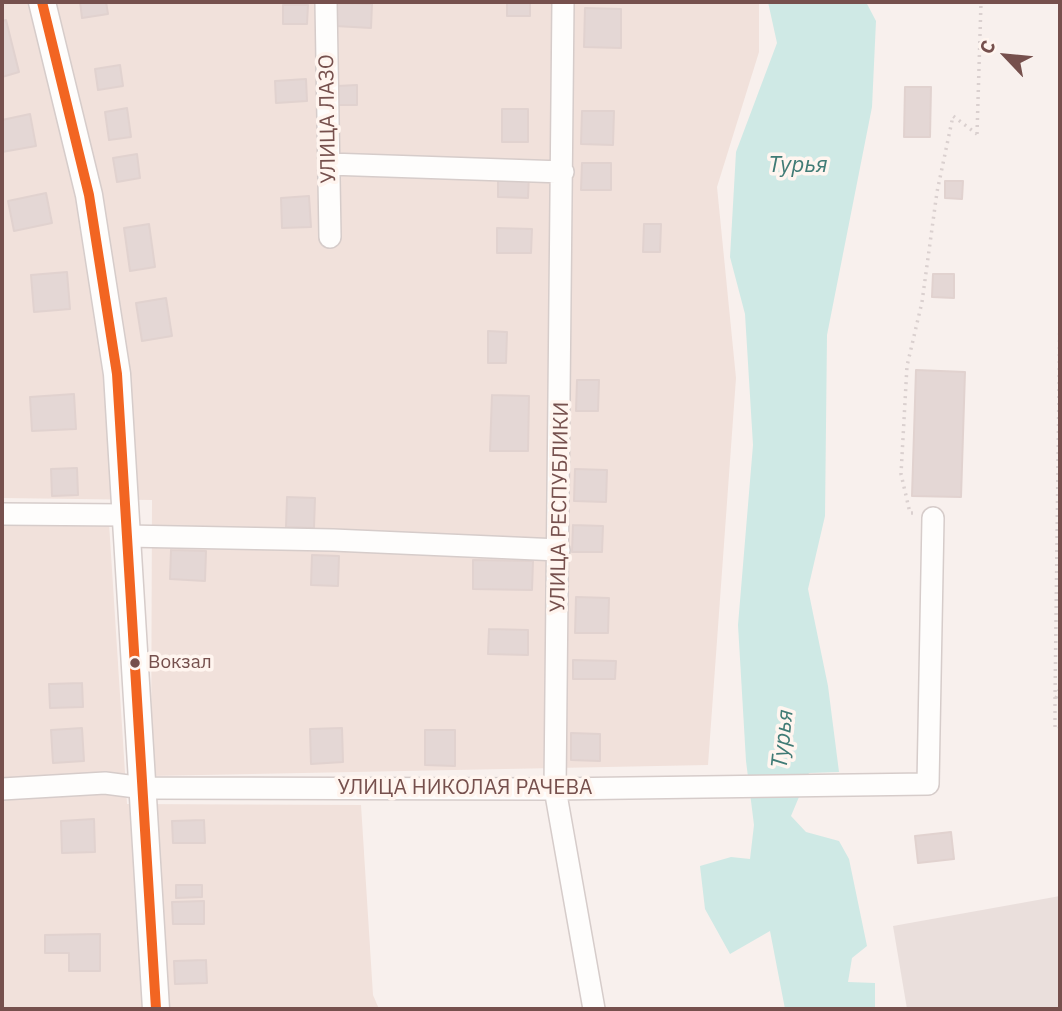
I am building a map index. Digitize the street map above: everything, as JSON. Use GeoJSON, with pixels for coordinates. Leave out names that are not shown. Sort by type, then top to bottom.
{"type":"FeatureCollection","features":[{"type":"Feature","properties":{"kind":"street"},"geometry":{"type":"LineString","coordinates":[[41,2],[89,195],[117,373],[156,1009]]}},
{"type":"Feature","properties":{"kind":"street","name":"УЛИЦА ЛАЗО"},"geometry":{"type":"LineString","coordinates":[[326,2],[330,237]]}},
{"type":"Feature","properties":{"kind":"street","name":"УЛИЦА РЕСПУБЛИКИ"},"geometry":{"type":"LineString","coordinates":[[563,2],[564,172],[555,789],[594,1009]]}},
{"type":"Feature","properties":{"kind":"street"},"geometry":{"type":"LineString","coordinates":[[329,164],[564,172]]}},
{"type":"Feature","properties":{"kind":"street"},"geometry":{"type":"LineString","coordinates":[[2,514],[125,526],[333,540],[559,551]]}},
{"type":"Feature","properties":{"kind":"street","name":"УЛИЦА НИКОЛАЯ РАЧЕВА"},"geometry":{"type":"LineString","coordinates":[[2,789],[105,783],[144,788],[555,789],[928,784],[933,518]]}},
{"type":"Feature","properties":{"kind":"path"},"geometry":{"type":"LineString","coordinates":[[933,518],[910,513],[901,474],[907,366],[922,302],[937,192],[953,117],[977,135],[981,2]]}},
{"type":"Feature","properties":{"kind":"path"},"geometry":{"type":"LineString","coordinates":[[1060,305],[1055,729],[1060,728]]}},
{"type":"Feature","properties":{"kind":"path"},"geometry":{"type":"LineString","coordinates":[[1055,700],[1060,688]]}},
{"type":"Feature","properties":{"kind":"shaded area"},"geometry":{"type":"Polygon","coordinates":[[[2,2],[759,2],[759,52],[717,187],[736,378],[708,765],[151,776],[152,500],[2,498],[2,2]]]}},
{"type":"Feature","properties":{"kind":"shaded area"},"geometry":{"type":"Polygon","coordinates":[[[109,523],[127,804],[361,805],[373,995],[379,1009],[2,1009],[2,524],[109,523]]]}},
{"type":"Feature","properties":{"kind":"shaded area"},"geometry":{"type":"Polygon","coordinates":[[[1060,896],[1060,1009],[907,1009],[893,926],[1060,896]]]}},
{"type":"Feature","properties":{"kind":"water","name":"Турья"},"geometry":{"type":"Polygon","coordinates":[[[768,2],[866,2],[876,21],[872,107],[827,335],[825,516],[808,589],[828,686],[839,772],[809,773],[791,816],[806,832],[839,841],[849,859],[867,946],[852,958],[848,982],[875,983],[875,1009],[785,1009],[770,931],[730,954],[705,909],[700,866],[731,857],[750,859],[754,825],[746,761],[738,625],[753,445],[745,314],[730,257],[736,152],[777,43],[768,2]]]}},
{"type":"Feature","properties":{"kind":"building"},"geometry":{"type":"Polygon","coordinates":[[[80,2],[106,2],[108,14],[82,18],[80,2]]]}},
{"type":"Feature","properties":{"kind":"building"},"geometry":{"type":"Polygon","coordinates":[[[507,2],[530,2],[530,16],[507,16],[507,2]]]}},
{"type":"Feature","properties":{"kind":"building"},"geometry":{"type":"Polygon","coordinates":[[[336,3],[372,4],[371,28],[335,26],[336,3]]]}},
{"type":"Feature","properties":{"kind":"building"},"geometry":{"type":"Polygon","coordinates":[[[283,5],[308,5],[307,24],[283,24],[283,5]]]}},
{"type":"Feature","properties":{"kind":"building"},"geometry":{"type":"Polygon","coordinates":[[[585,8],[621,9],[621,48],[584,47],[585,8]]]}},
{"type":"Feature","properties":{"kind":"building"},"geometry":{"type":"Polygon","coordinates":[[[6,20],[19,72],[2,77],[2,21],[6,20]]]}},
{"type":"Feature","properties":{"kind":"building"},"geometry":{"type":"Polygon","coordinates":[[[120,65],[123,86],[98,90],[95,69],[120,65]]]}},
{"type":"Feature","properties":{"kind":"building"},"geometry":{"type":"Polygon","coordinates":[[[306,79],[307,101],[276,103],[275,81],[306,79]]]}},
{"type":"Feature","properties":{"kind":"building"},"geometry":{"type":"Polygon","coordinates":[[[357,85],[357,105],[337,105],[337,86],[357,85]]]}},
{"type":"Feature","properties":{"kind":"building"},"geometry":{"type":"Polygon","coordinates":[[[905,87],[931,87],[930,137],[904,137],[905,87]]]}},
{"type":"Feature","properties":{"kind":"building"},"geometry":{"type":"Polygon","coordinates":[[[127,108],[131,137],[109,140],[105,112],[127,108]]]}},
{"type":"Feature","properties":{"kind":"building"},"geometry":{"type":"Polygon","coordinates":[[[502,109],[528,109],[528,142],[502,142],[502,109]]]}},
{"type":"Feature","properties":{"kind":"building"},"geometry":{"type":"Polygon","coordinates":[[[582,111],[614,111],[613,145],[581,144],[582,111]]]}},
{"type":"Feature","properties":{"kind":"building"},"geometry":{"type":"Polygon","coordinates":[[[30,114],[36,146],[2,152],[2,120],[30,114]]]}},
{"type":"Feature","properties":{"kind":"building"},"geometry":{"type":"Polygon","coordinates":[[[137,154],[140,178],[117,182],[113,158],[137,154]]]}},
{"type":"Feature","properties":{"kind":"building"},"geometry":{"type":"Polygon","coordinates":[[[582,163],[611,163],[611,190],[581,190],[582,163]]]}},
{"type":"Feature","properties":{"kind":"building"},"geometry":{"type":"Polygon","coordinates":[[[498,173],[529,174],[528,198],[498,197],[498,173]]]}},
{"type":"Feature","properties":{"kind":"building"},"geometry":{"type":"Polygon","coordinates":[[[945,181],[963,181],[962,199],[945,198],[945,181]]]}},
{"type":"Feature","properties":{"kind":"building"},"geometry":{"type":"Polygon","coordinates":[[[46,193],[52,223],[14,231],[8,201],[46,193]]]}},
{"type":"Feature","properties":{"kind":"building"},"geometry":{"type":"Polygon","coordinates":[[[309,196],[311,227],[282,228],[281,198],[309,196]]]}},
{"type":"Feature","properties":{"kind":"building"},"geometry":{"type":"Polygon","coordinates":[[[149,224],[155,267],[130,271],[124,228],[149,224]]]}},
{"type":"Feature","properties":{"kind":"building"},"geometry":{"type":"Polygon","coordinates":[[[644,224],[661,224],[660,252],[643,252],[644,224]]]}},
{"type":"Feature","properties":{"kind":"building"},"geometry":{"type":"Polygon","coordinates":[[[497,228],[532,229],[531,253],[497,253],[497,228]]]}},
{"type":"Feature","properties":{"kind":"building"},"geometry":{"type":"Polygon","coordinates":[[[67,272],[70,309],[34,312],[31,275],[67,272]]]}},
{"type":"Feature","properties":{"kind":"building"},"geometry":{"type":"Polygon","coordinates":[[[933,274],[954,274],[954,298],[932,297],[933,274]]]}},
{"type":"Feature","properties":{"kind":"building"},"geometry":{"type":"Polygon","coordinates":[[[166,298],[172,336],[142,341],[136,303],[166,298]]]}},
{"type":"Feature","properties":{"kind":"building"},"geometry":{"type":"Polygon","coordinates":[[[488,331],[507,332],[506,363],[488,363],[488,331]]]}},
{"type":"Feature","properties":{"kind":"building"},"geometry":{"type":"Polygon","coordinates":[[[916,370],[965,372],[961,497],[912,496],[916,370]]]}},
{"type":"Feature","properties":{"kind":"building"},"geometry":{"type":"Polygon","coordinates":[[[577,380],[599,380],[598,411],[576,411],[577,380]]]}},
{"type":"Feature","properties":{"kind":"building"},"geometry":{"type":"Polygon","coordinates":[[[74,394],[76,429],[32,431],[30,397],[74,394]]]}},
{"type":"Feature","properties":{"kind":"building"},"geometry":{"type":"Polygon","coordinates":[[[492,395],[529,396],[528,451],[490,451],[492,395]]]}},
{"type":"Feature","properties":{"kind":"building"},"geometry":{"type":"Polygon","coordinates":[[[77,468],[78,495],[52,496],[51,469],[77,468]]]}},
{"type":"Feature","properties":{"kind":"building"},"geometry":{"type":"Polygon","coordinates":[[[575,469],[607,470],[606,502],[574,501],[575,469]]]}},
{"type":"Feature","properties":{"kind":"building"},"geometry":{"type":"Polygon","coordinates":[[[287,497],[315,498],[314,528],[286,527],[287,497]]]}},
{"type":"Feature","properties":{"kind":"building"},"geometry":{"type":"Polygon","coordinates":[[[573,525],[603,526],[602,552],[572,552],[573,525]]]}},
{"type":"Feature","properties":{"kind":"building"},"geometry":{"type":"Polygon","coordinates":[[[171,550],[206,551],[205,581],[170,579],[171,550]]]}},
{"type":"Feature","properties":{"kind":"building"},"geometry":{"type":"Polygon","coordinates":[[[312,555],[339,556],[338,586],[311,585],[312,555]]]}},
{"type":"Feature","properties":{"kind":"building"},"geometry":{"type":"Polygon","coordinates":[[[473,560],[533,561],[532,590],[473,589],[473,560]]]}},
{"type":"Feature","properties":{"kind":"building"},"geometry":{"type":"Polygon","coordinates":[[[576,597],[609,598],[608,633],[575,633],[576,597]]]}},
{"type":"Feature","properties":{"kind":"building"},"geometry":{"type":"Polygon","coordinates":[[[489,629],[528,630],[528,655],[488,654],[489,629]]]}},
{"type":"Feature","properties":{"kind":"building"},"geometry":{"type":"Polygon","coordinates":[[[573,660],[616,661],[615,679],[573,679],[573,660]]]}},
{"type":"Feature","properties":{"kind":"building"},"geometry":{"type":"Polygon","coordinates":[[[82,683],[83,707],[50,708],[49,684],[82,683]]]}},
{"type":"Feature","properties":{"kind":"building"},"geometry":{"type":"Polygon","coordinates":[[[82,728],[84,761],[53,763],[51,730],[82,728]]]}},
{"type":"Feature","properties":{"kind":"building"},"geometry":{"type":"Polygon","coordinates":[[[342,728],[343,762],[311,764],[310,729],[342,728]]]}},
{"type":"Feature","properties":{"kind":"building"},"geometry":{"type":"Polygon","coordinates":[[[425,730],[455,730],[455,766],[425,765],[425,730]]]}},
{"type":"Feature","properties":{"kind":"building"},"geometry":{"type":"Polygon","coordinates":[[[571,733],[600,734],[600,761],[571,760],[571,733]]]}},
{"type":"Feature","properties":{"kind":"building"},"geometry":{"type":"Polygon","coordinates":[[[94,819],[95,852],[62,853],[61,821],[94,819]]]}},
{"type":"Feature","properties":{"kind":"building"},"geometry":{"type":"Polygon","coordinates":[[[204,820],[205,843],[173,843],[172,821],[204,820]]]}},
{"type":"Feature","properties":{"kind":"building"},"geometry":{"type":"Polygon","coordinates":[[[951,832],[954,859],[918,863],[915,836],[951,832]]]}},
{"type":"Feature","properties":{"kind":"building"},"geometry":{"type":"Polygon","coordinates":[[[176,885],[202,885],[202,897],[176,898],[176,885]]]}},
{"type":"Feature","properties":{"kind":"building"},"geometry":{"type":"Polygon","coordinates":[[[204,901],[204,924],[173,924],[172,902],[204,901]]]}},
{"type":"Feature","properties":{"kind":"building"},"geometry":{"type":"Polygon","coordinates":[[[100,934],[100,971],[69,971],[69,953],[45,953],[45,935],[100,934]]]}},
{"type":"Feature","properties":{"kind":"building"},"geometry":{"type":"Polygon","coordinates":[[[206,960],[207,983],[175,984],[174,961],[206,960]]]}},
{"type":"Feature","properties":{"kind":"transit line"},"geometry":{"type":"LineString","coordinates":[[42,2],[89,195],[117,374],[156,1009]]}},
{"type":"Feature","properties":{"kind":"place","name":"Вокзал"},"geometry":{"type":"Point","coordinates":[135,663]}}]}
